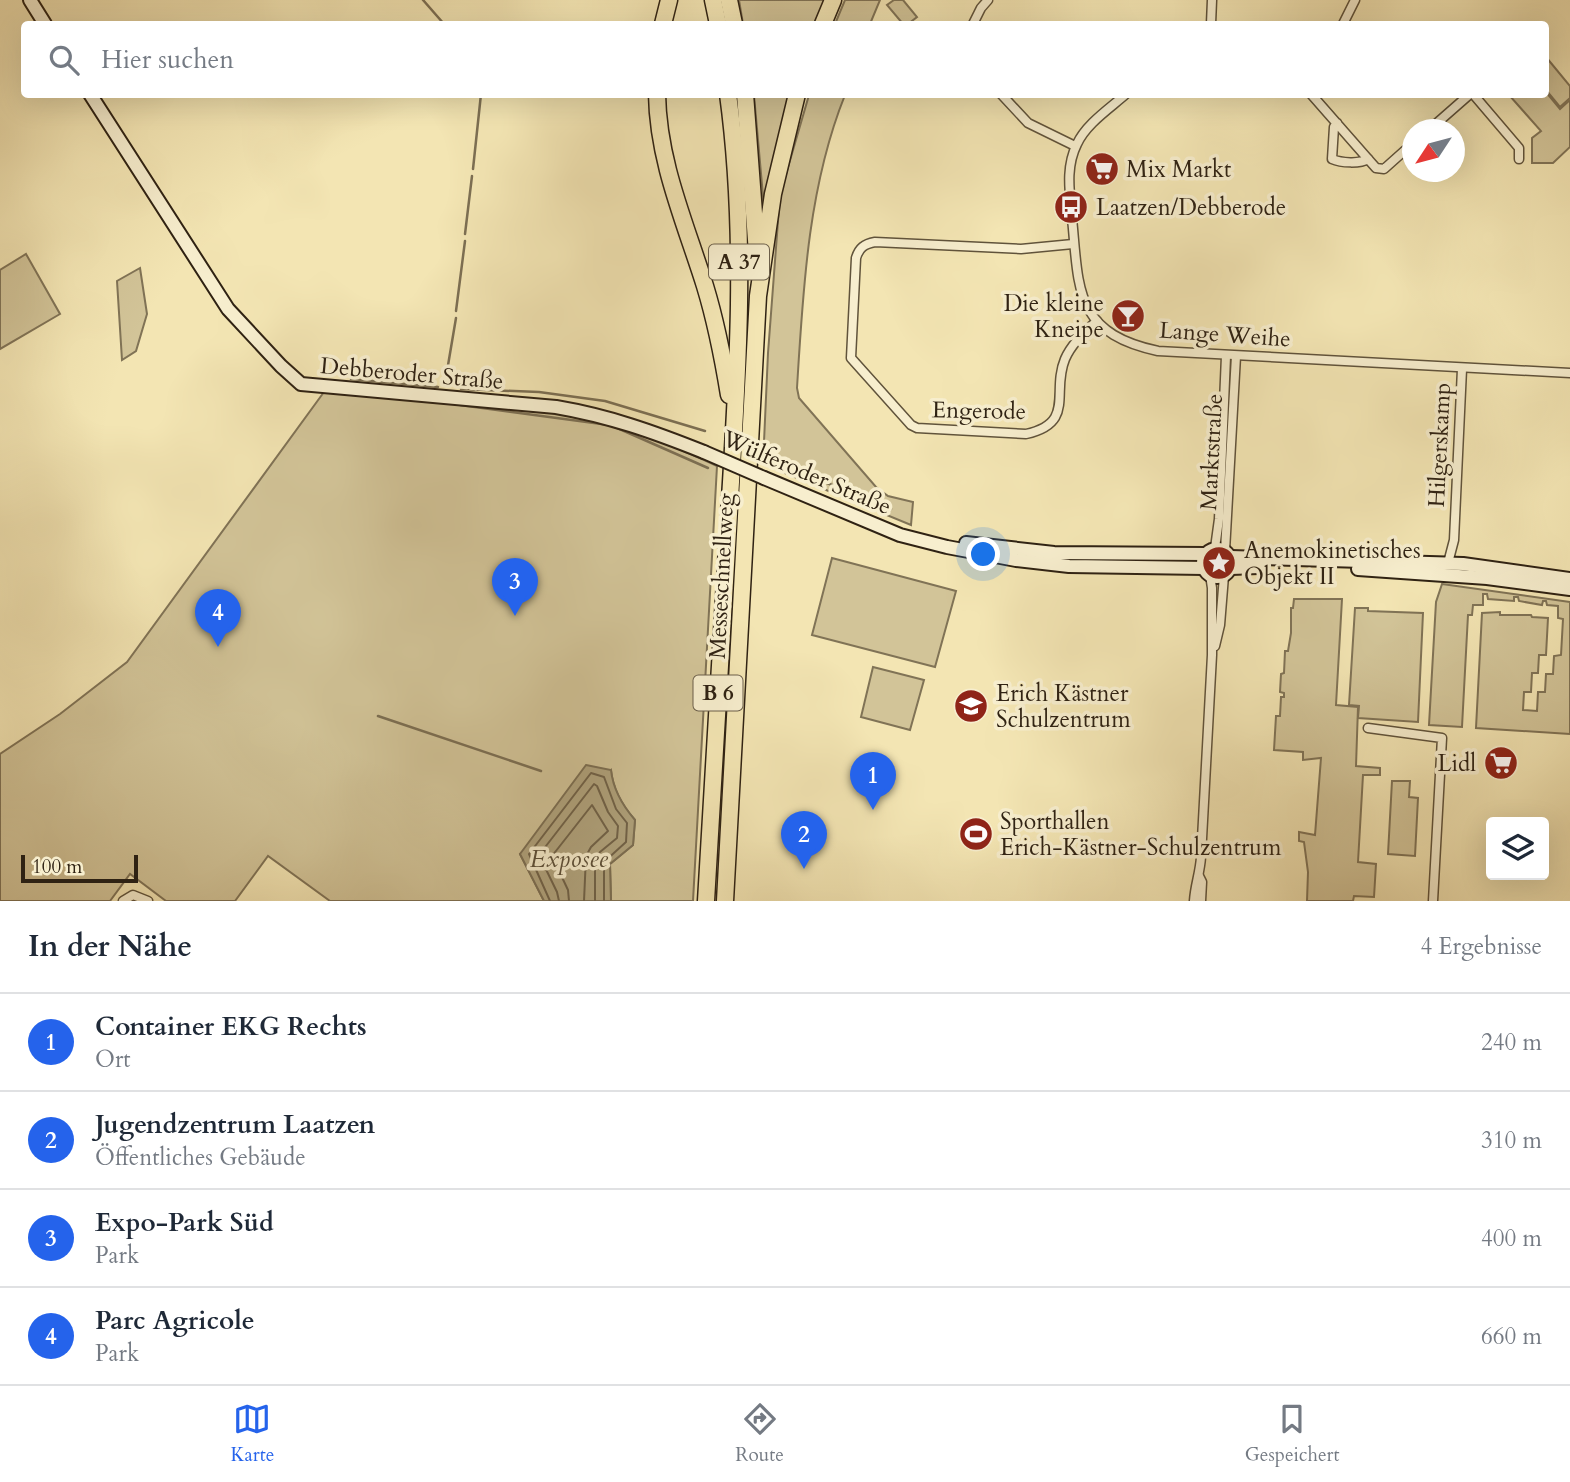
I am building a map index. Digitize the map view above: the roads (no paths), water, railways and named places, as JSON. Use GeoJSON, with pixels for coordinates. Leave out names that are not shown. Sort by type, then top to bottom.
{"type":"FeatureCollection","features":[{"type":"Feature","properties":{"kind":"highway"},"geometry":{"type":"LineString","coordinates":[[664,21],[668,0]]}},
{"type":"Feature","properties":{"kind":"highway"},"geometry":{"type":"LineString","coordinates":[[713,0],[717,21]]}},
{"type":"Feature","properties":{"kind":"highway"},"geometry":{"type":"LineString","coordinates":[[729,0],[733,21]]}},
{"type":"Feature","properties":{"kind":"highway"},"geometry":{"type":"LineString","coordinates":[[823,21],[833,0]]}},
{"type":"Feature","properties":{"kind":"highway","name":"B 6"},"geometry":{"type":"LineString","coordinates":[[657,98],[668,176],[720,341],[734,429]]}},
{"type":"Feature","properties":{"kind":"highway","name":"A 37"},"geometry":{"type":"LineString","coordinates":[[728,98],[737,178],[739,232],[734,429]]}},
{"type":"Feature","properties":{"kind":"highway","name":"A 37"},"geometry":{"type":"LineString","coordinates":[[744,98],[752,174],[758,296]]}},
{"type":"Feature","properties":{"kind":"highway","name":"B 6"},"geometry":{"type":"LineString","coordinates":[[758,296],[775,183],[796,98]]}},
{"type":"Feature","properties":{"kind":"highway","name":"Messeschnellweg"},"geometry":{"type":"LineString","coordinates":[[724,901],[758,296]]}},
{"type":"Feature","properties":{"kind":"highway","name":"Messeschnellweg"},"geometry":{"type":"LineString","coordinates":[[706,901],[734,429]]}},
{"type":"Feature","properties":{"kind":"street"},"geometry":{"type":"LineString","coordinates":[[30,0],[44,21]]}},
{"type":"Feature","properties":{"kind":"street"},"geometry":{"type":"LineString","coordinates":[[974,21],[988,0]]}},
{"type":"Feature","properties":{"kind":"street"},"geometry":{"type":"LineString","coordinates":[[1210,21],[1212,0]]}},
{"type":"Feature","properties":{"kind":"street"},"geometry":{"type":"LineString","coordinates":[[1344,21],[1355,0]]}},
{"type":"Feature","properties":{"kind":"street","name":"Debberoder Straße"},"geometry":{"type":"LineString","coordinates":[[93,98],[228,309],[301,384],[583,411],[631,424],[704,452]]}},
{"type":"Feature","properties":{"kind":"street"},"geometry":{"type":"LineString","coordinates":[[1005,98],[1028,123],[1075,146]]}},
{"type":"Feature","properties":{"kind":"street","name":"Lange Weihe"},"geometry":{"type":"LineString","coordinates":[[1121,98],[1092,124],[1075,146],[1068,176],[1073,244],[1081,294],[1097,321],[1120,339],[1146,348],[1226,356],[1570,373]]}},
{"type":"Feature","properties":{"kind":"street"},"geometry":{"type":"LineString","coordinates":[[1314,98],[1376,168],[1384,169],[1402,153]]}},
{"type":"Feature","properties":{"kind":"street"},"geometry":{"type":"LineString","coordinates":[[1442,119],[1466,98]]}},
{"type":"Feature","properties":{"kind":"street"},"geometry":{"type":"LineString","coordinates":[[1475,98],[1519,148],[1519,159]]}},
{"type":"Feature","properties":{"kind":"street"},"geometry":{"type":"LineString","coordinates":[[1337,124],[1334,127],[1332,159],[1364,162],[1368,159]]}},
{"type":"Feature","properties":{"kind":"street","name":"Engerode"},"geometry":{"type":"LineString","coordinates":[[1073,244],[1021,249],[867,243],[857,252],[856,258],[851,358],[911,425],[917,428],[1026,434],[1042,428],[1055,418],[1060,404],[1064,360],[1072,347],[1097,321]]}},
{"type":"Feature","properties":{"kind":"street","name":"Marktstraße"},"geometry":{"type":"LineString","coordinates":[[1212,655],[1220,625],[1218,562],[1226,356]]}},
{"type":"Feature","properties":{"kind":"street","name":"Marktstraße"},"geometry":{"type":"LineString","coordinates":[[1194,901],[1195,883],[1199,876],[1212,655],[1212,588],[1218,562],[1236,356]]}},
{"type":"Feature","properties":{"kind":"street","name":"Hilgerskamp"},"geometry":{"type":"LineString","coordinates":[[1448,563],[1454,540],[1462,369]]}},
{"type":"Feature","properties":{"kind":"street","name":"Wülferoder Straße"},"geometry":{"type":"LineString","coordinates":[[704,452],[894,530],[902,529],[1005,553],[1054,553],[1437,573],[1570,589]]}},
{"type":"Feature","properties":{"kind":"street","name":"Wülferoder Straße"},"geometry":{"type":"LineString","coordinates":[[1218,562],[1448,563],[1570,579]]}},
{"type":"Feature","properties":{"kind":"street"},"geometry":{"type":"LineString","coordinates":[[1368,728],[1442,737],[1433,901]]}},
{"type":"Feature","properties":{"kind":"street","name":"Marktstraße"},"geometry":{"type":"LineString","coordinates":[[1199,876],[1202,882],[1201,901]]}},
{"type":"Feature","properties":{"kind":"street"},"geometry":{"type":"LineString","coordinates":[[123,901],[133,895],[148,901]]}},
{"type":"Feature","properties":{"kind":"water","name":"Exposee"},"geometry":{"type":"Polygon","coordinates":[[[586,765],[611,770],[619,797],[635,820],[633,845],[610,864],[611,901],[544,901],[520,854],[586,765]]]}},
{"type":"Feature","properties":{"kind":"waterway"},"geometry":{"type":"LineString","coordinates":[[423,0],[441,21]]}},
{"type":"Feature","properties":{"kind":"waterway"},"geometry":{"type":"LineString","coordinates":[[473,169],[481,98]]}},
{"type":"Feature","properties":{"kind":"waterway"},"geometry":{"type":"LineString","coordinates":[[465,234],[472,176]]}},
{"type":"Feature","properties":{"kind":"waterway"},"geometry":{"type":"LineString","coordinates":[[456,311],[465,241]]}},
{"type":"Feature","properties":{"kind":"waterway"},"geometry":{"type":"LineString","coordinates":[[445,383],[456,318]]}},
{"type":"Feature","properties":{"kind":"waterway"},"geometry":{"type":"LineString","coordinates":[[351,379],[438,387]]}},
{"type":"Feature","properties":{"kind":"waterway"},"geometry":{"type":"LineString","coordinates":[[461,389],[539,392],[605,401],[705,431]]}},
{"type":"Feature","properties":{"kind":"waterway"},"geometry":{"type":"LineString","coordinates":[[460,405],[609,425]]}},
{"type":"Feature","properties":{"kind":"waterway"},"geometry":{"type":"LineString","coordinates":[[615,427],[708,468]]}},
{"type":"Feature","properties":{"kind":"waterway"},"geometry":{"type":"LineString","coordinates":[[768,459],[891,509]]}},
{"type":"Feature","properties":{"kind":"waterway"},"geometry":{"type":"LineString","coordinates":[[378,716],[541,771]]}},
{"type":"Feature","properties":{"kind":"place","name":"Mix Markt"},"geometry":{"type":"Point","coordinates":[1102,169]}},
{"type":"Feature","properties":{"kind":"place","name":"Laatzen/Debberode"},"geometry":{"type":"Point","coordinates":[1071,207]}},
{"type":"Feature","properties":{"kind":"place","name":"Die kleine Kneipe"},"geometry":{"type":"Point","coordinates":[1128,316]}},
{"type":"Feature","properties":{"kind":"place","name":"Anemokinetisches Objekt II"},"geometry":{"type":"Point","coordinates":[1219,563]}},
{"type":"Feature","properties":{"kind":"place","name":"Expo-Park Süd"},"geometry":{"type":"Point","coordinates":[515,616]}},
{"type":"Feature","properties":{"kind":"place","name":"Parc Agricole"},"geometry":{"type":"Point","coordinates":[218,647]}},
{"type":"Feature","properties":{"kind":"place","name":"Erich Kästner Schulzentrum"},"geometry":{"type":"Point","coordinates":[971,706]}},
{"type":"Feature","properties":{"kind":"place","name":"Lidl"},"geometry":{"type":"Point","coordinates":[1501,763]}},
{"type":"Feature","properties":{"kind":"place","name":"Container EKG Rechts"},"geometry":{"type":"Point","coordinates":[873,810]}},
{"type":"Feature","properties":{"kind":"place","name":"Sporthallen Erich-Kästner-Schulzentrum"},"geometry":{"type":"Point","coordinates":[976,834]}},
{"type":"Feature","properties":{"kind":"place","name":"Jugendzentrum Laatzen"},"geometry":{"type":"Point","coordinates":[804,869]}}]}
